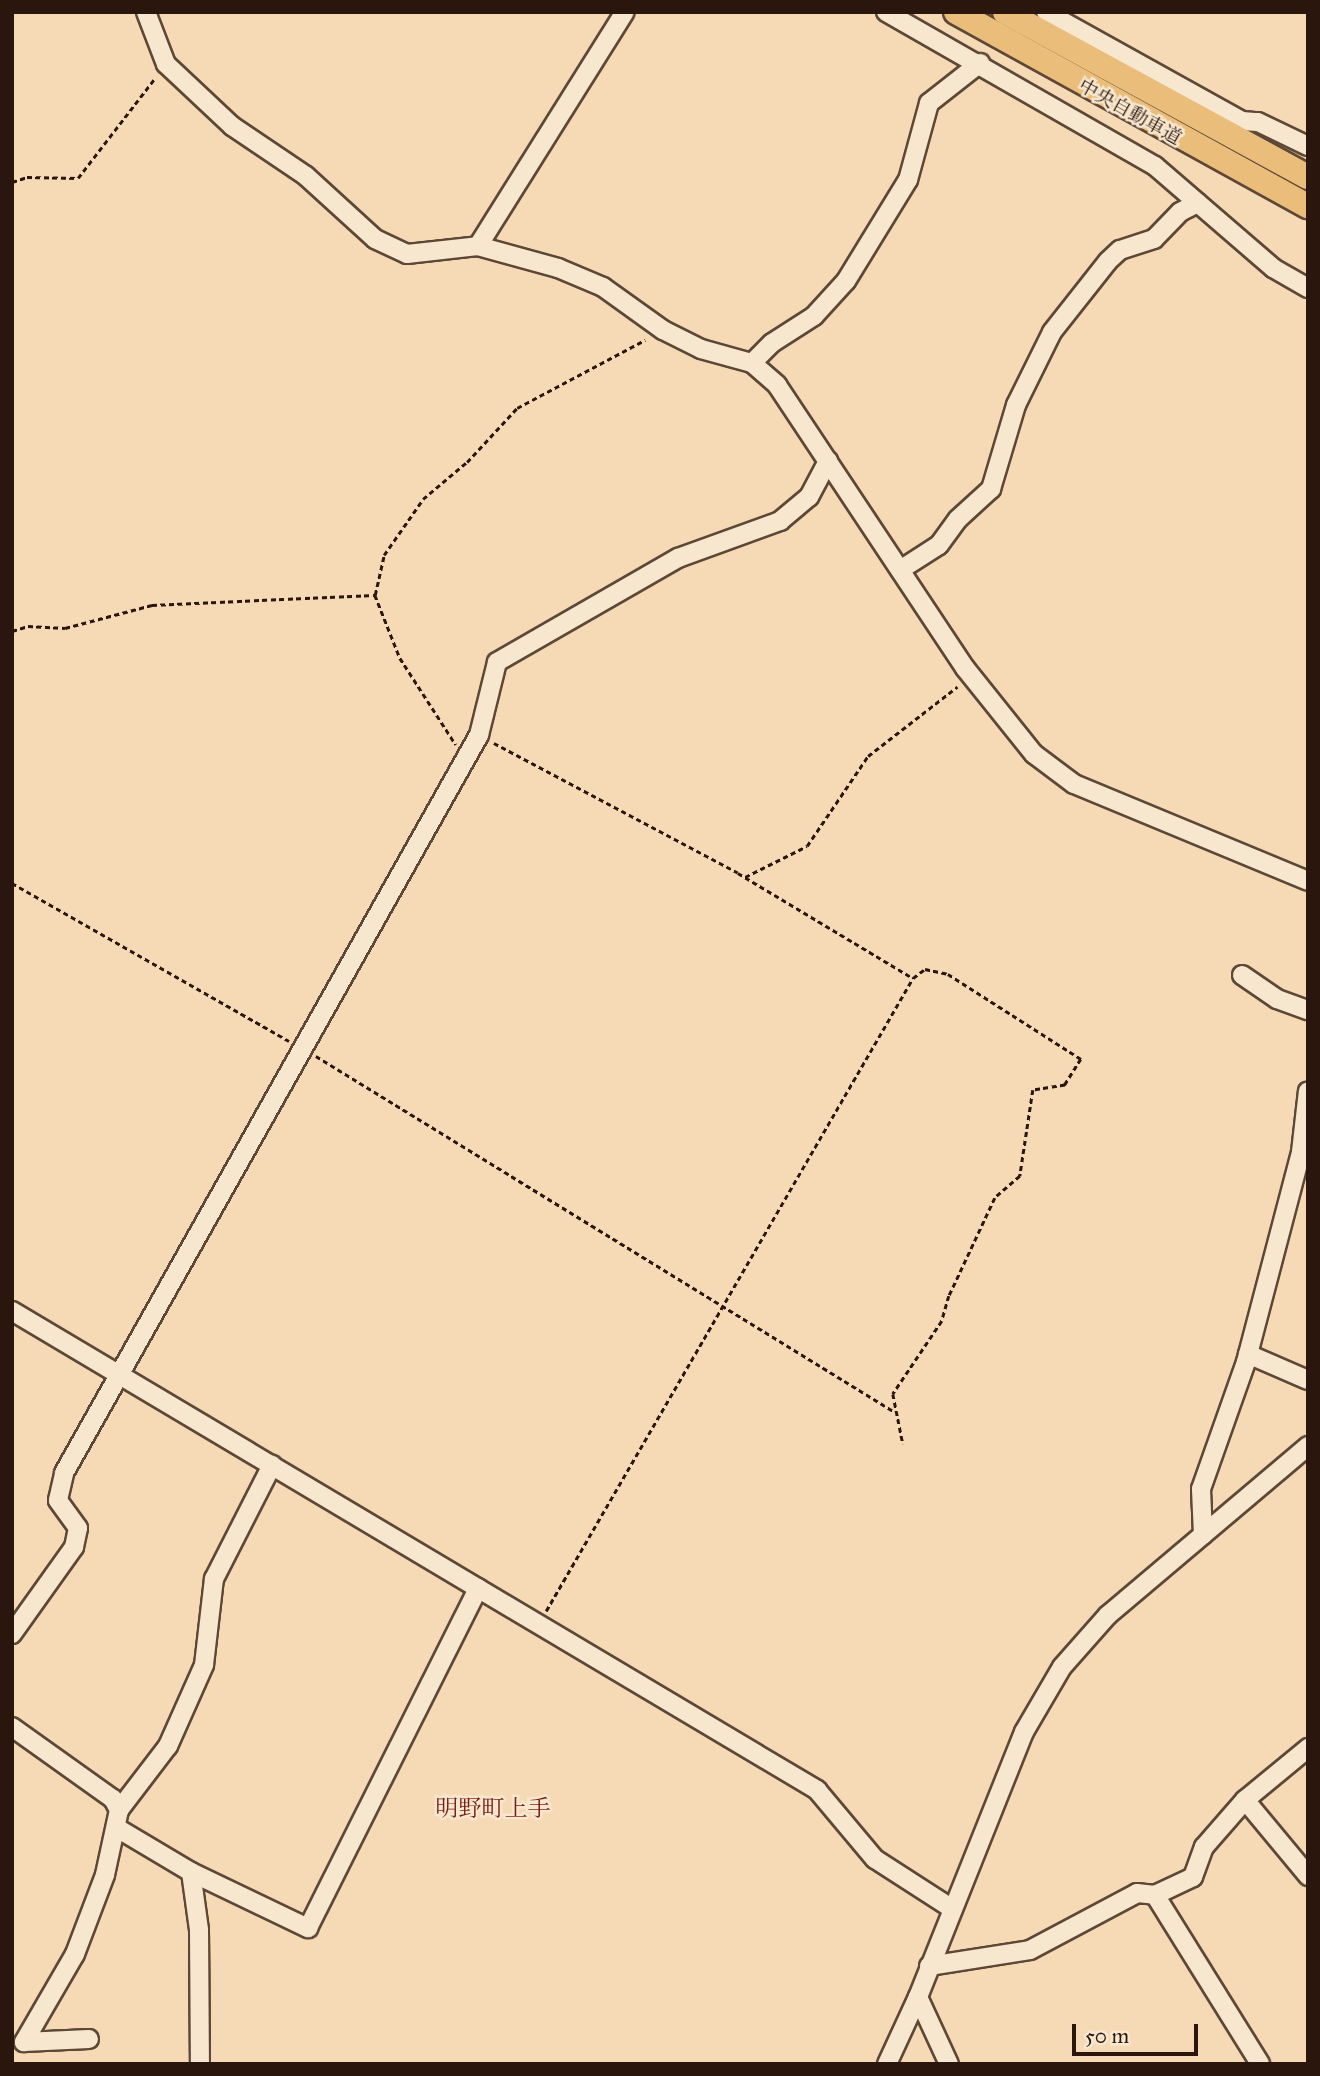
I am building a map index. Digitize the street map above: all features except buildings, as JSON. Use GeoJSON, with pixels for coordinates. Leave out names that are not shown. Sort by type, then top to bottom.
{"type":"FeatureCollection","features":[{"type":"Feature","properties":{"kind":"highway","name":"中央自動車道"},"geometry":{"type":"LineString","coordinates":[[956,12],[1308,206]]}},
{"type":"Feature","properties":{"kind":"highway","name":"中央自動車道"},"geometry":{"type":"LineString","coordinates":[[1005,12],[1308,177]]}},
{"type":"Feature","properties":{"kind":"street"},"geometry":{"type":"LineString","coordinates":[[146,12],[166,64],[232,126],[306,176],[375,239],[407,254],[478,246],[558,268],[603,288],[663,330],[701,349],[752,363],[777,385],[1002,719],[1054,772],[1308,881]]}},
{"type":"Feature","properties":{"kind":"street"},"geometry":{"type":"LineString","coordinates":[[478,246],[625,12]]}},
{"type":"Feature","properties":{"kind":"street"},"geometry":{"type":"LineString","coordinates":[[886,12],[980,62],[1155,166],[1273,268],[1308,288]]}},
{"type":"Feature","properties":{"kind":"street"},"geometry":{"type":"LineString","coordinates":[[1046,12],[1242,121],[1258,122],[1308,146]]}},
{"type":"Feature","properties":{"kind":"street"},"geometry":{"type":"LineString","coordinates":[[752,363],[772,343],[814,316],[846,281],[908,180],[929,103],[980,62]]}},
{"type":"Feature","properties":{"kind":"street"},"geometry":{"type":"LineString","coordinates":[[900,570],[939,545],[958,519],[991,489],[1016,405],[1052,332],[1108,261],[1120,250],[1154,239],[1180,212],[1198,204]]}},
{"type":"Feature","properties":{"kind":"street"},"geometry":{"type":"LineString","coordinates":[[12,1634],[74,1547],[78,1528],[62,1510],[58,1488],[479,735],[497,662],[678,558],[780,521],[809,497],[828,461]]}},
{"type":"Feature","properties":{"kind":"street"},"geometry":{"type":"LineString","coordinates":[[1242,975],[1277,999],[1308,1010]]}},
{"type":"Feature","properties":{"kind":"street"},"geometry":{"type":"LineString","coordinates":[[1203,1535],[1201,1489],[1248,1354],[1301,1152],[1308,1091]]}},
{"type":"Feature","properties":{"kind":"street"},"geometry":{"type":"LineString","coordinates":[[12,1311],[817,1790],[875,1859],[951,1908]]}},
{"type":"Feature","properties":{"kind":"street"},"geometry":{"type":"LineString","coordinates":[[1248,1354],[1308,1380]]}},
{"type":"Feature","properties":{"kind":"street"},"geometry":{"type":"LineString","coordinates":[[887,2064],[918,1997],[951,1908],[1024,1732],[1062,1668],[1108,1615],[1308,1446]]}},
{"type":"Feature","properties":{"kind":"street"},"geometry":{"type":"LineString","coordinates":[[89,2039],[24,2042],[75,1954],[105,1875],[118,1819],[168,1746],[204,1665],[214,1579],[272,1465]]}},
{"type":"Feature","properties":{"kind":"street"},"geometry":{"type":"LineString","coordinates":[[12,1727],[113,1799],[118,1819],[191,1872],[308,1928],[478,1588]]}},
{"type":"Feature","properties":{"kind":"street"},"geometry":{"type":"LineString","coordinates":[[929,1966],[1030,1950],[1137,1893],[1155,1895],[1194,1877],[1204,1847],[1245,1800],[1308,1748]]}},
{"type":"Feature","properties":{"kind":"street"},"geometry":{"type":"LineString","coordinates":[[1245,1800],[1308,1876]]}},
{"type":"Feature","properties":{"kind":"street"},"geometry":{"type":"LineString","coordinates":[[191,1872],[201,1971],[200,2064]]}},
{"type":"Feature","properties":{"kind":"street"},"geometry":{"type":"LineString","coordinates":[[1155,1895],[1260,2064]]}},
{"type":"Feature","properties":{"kind":"street"},"geometry":{"type":"LineString","coordinates":[[918,1997],[949,2064]]}},
{"type":"Feature","properties":{"kind":"path"},"geometry":{"type":"LineString","coordinates":[[12,182],[27,177],[78,178],[166,64]]}},
{"type":"Feature","properties":{"kind":"path"},"geometry":{"type":"LineString","coordinates":[[465,759],[400,659],[375,595],[384,555],[423,499],[467,462],[517,408],[663,330]]}},
{"type":"Feature","properties":{"kind":"path"},"geometry":{"type":"LineString","coordinates":[[12,631],[28,626],[65,628],[152,605],[375,595]]}},
{"type":"Feature","properties":{"kind":"path"},"geometry":{"type":"LineString","coordinates":[[744,877],[807,846],[868,756],[971,676]]}},
{"type":"Feature","properties":{"kind":"path"},"geometry":{"type":"LineString","coordinates":[[479,735],[744,877],[914,978]]}},
{"type":"Feature","properties":{"kind":"path"},"geometry":{"type":"LineString","coordinates":[[12,883],[302,1048],[897,1413]]}},
{"type":"Feature","properties":{"kind":"path"},"geometry":{"type":"LineString","coordinates":[[538,1623],[726,1307],[914,978],[925,969],[948,974],[1081,1059],[1065,1085],[1033,1090],[1020,1176],[995,1198],[942,1321],[893,1394],[903,1444]]}},
{"type":"Feature","properties":{"kind":"district","name":"明野町上手"},"geometry":{"type":"Point","coordinates":[493,1808]}}]}
